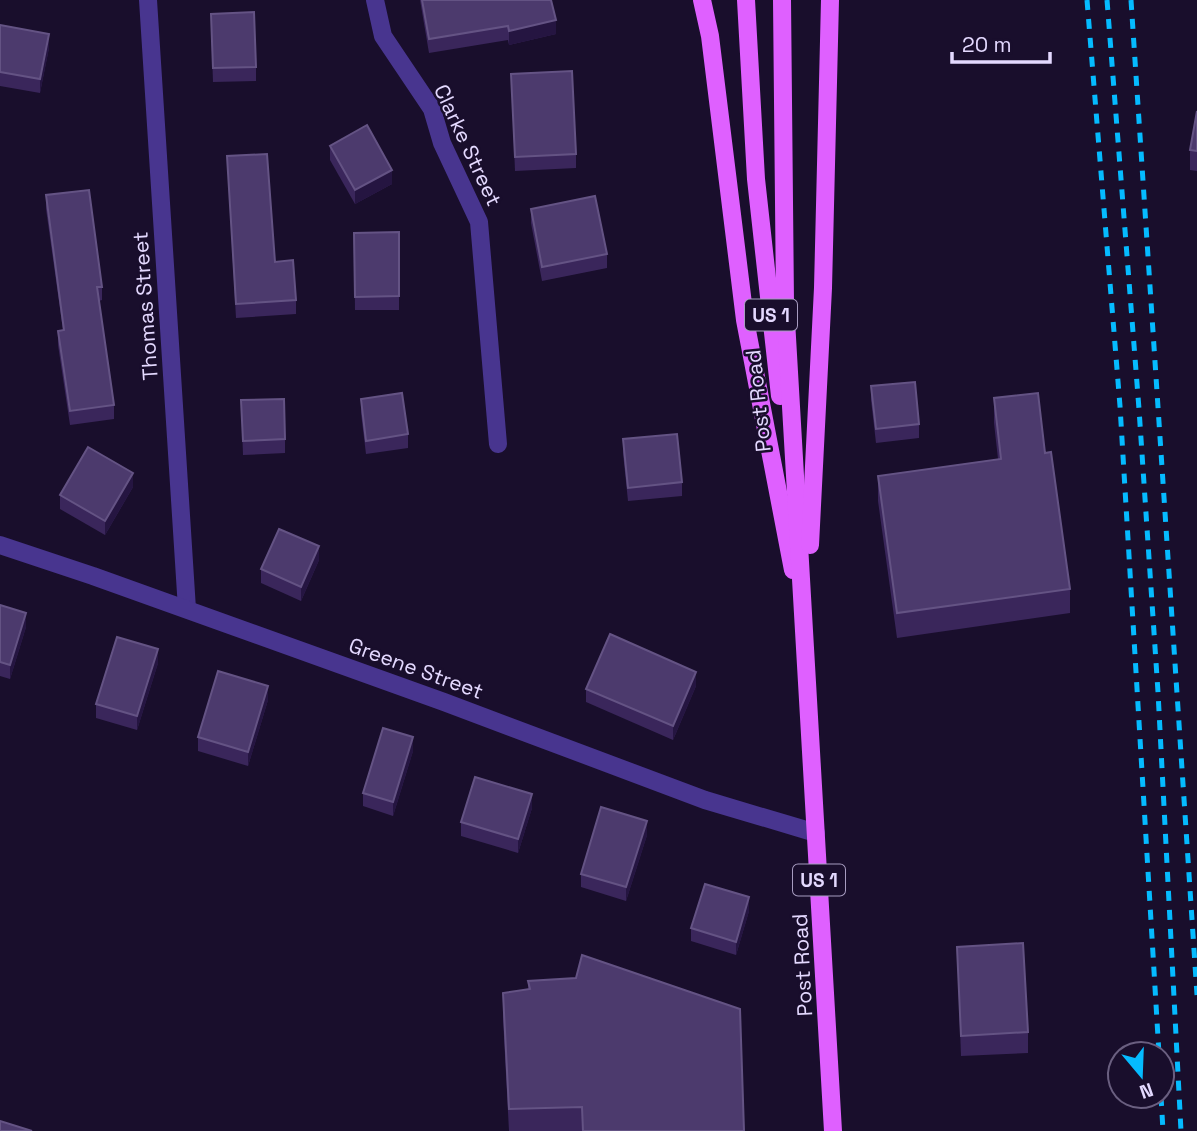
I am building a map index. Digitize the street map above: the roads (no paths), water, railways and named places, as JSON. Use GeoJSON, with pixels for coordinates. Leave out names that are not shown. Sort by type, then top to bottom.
{"type":"FeatureCollection","features":[{"type":"Feature","properties":{"kind":"main road"},"geometry":{"type":"LineString","coordinates":[[702,0],[710,36],[745,320],[805,629]]}},
{"type":"Feature","properties":{"kind":"main road","name":"Post Road"},"geometry":{"type":"LineString","coordinates":[[746,0],[756,179],[805,629]]}},
{"type":"Feature","properties":{"kind":"main road","name":"Post Road"},"geometry":{"type":"LineString","coordinates":[[782,0],[785,303],[834,1131]]}},
{"type":"Feature","properties":{"kind":"main road"},"geometry":{"type":"LineString","coordinates":[[805,629],[823,288],[830,0]]}},
{"type":"Feature","properties":{"kind":"street","name":"Thomas Street"},"geometry":{"type":"LineString","coordinates":[[148,0],[187,609]]}},
{"type":"Feature","properties":{"kind":"street","name":"Clarke Street"},"geometry":{"type":"LineString","coordinates":[[376,0],[383,36],[432,109],[442,144],[479,222],[498,444]]}},
{"type":"Feature","properties":{"kind":"street","name":"Greene Street"},"geometry":{"type":"LineString","coordinates":[[0,545],[431,697],[705,800],[816,832]]}},
{"type":"Feature","properties":{"kind":"railway"},"geometry":{"type":"LineString","coordinates":[[1087,0],[1120,406],[1158,1040]]}},
{"type":"Feature","properties":{"kind":"railway"},"geometry":{"type":"LineString","coordinates":[[1107,0],[1158,692],[1181,1131]]}},
{"type":"Feature","properties":{"kind":"railway"},"geometry":{"type":"LineString","coordinates":[[1131,0],[1197,995]]}},
{"type":"Feature","properties":{"kind":"railway"},"geometry":{"type":"LineString","coordinates":[[1162,1110],[1163,1131]]}}]}
